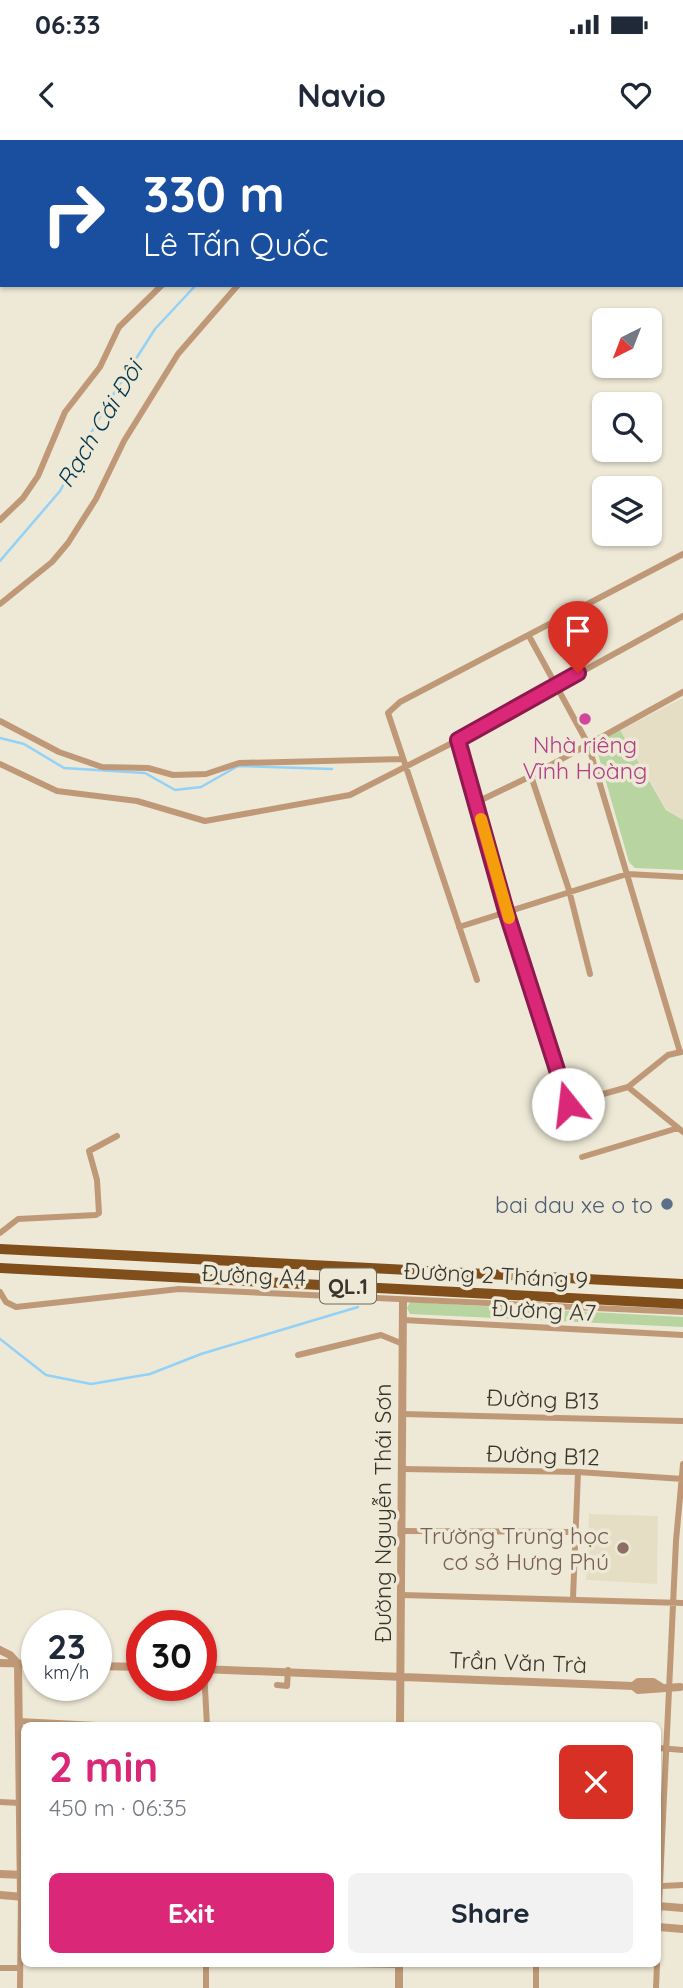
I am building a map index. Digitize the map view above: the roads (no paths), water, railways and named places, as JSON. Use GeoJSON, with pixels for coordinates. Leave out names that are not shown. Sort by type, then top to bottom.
{"type":"FeatureCollection","features":[{"type":"Feature","properties":{"kind":"highway","name":"Đường 2 Tháng 9"},"geometry":{"type":"LineString","coordinates":[[0,1249],[683,1284]]}},
{"type":"Feature","properties":{"kind":"highway","name":"Đường 2 Tháng 9"},"geometry":{"type":"LineString","coordinates":[[0,1268],[683,1304]]}},
{"type":"Feature","properties":{"kind":"street"},"geometry":{"type":"LineString","coordinates":[[0,520],[23,498],[38,476],[65,412],[104,360],[119,327],[160,287]]}},
{"type":"Feature","properties":{"kind":"street"},"geometry":{"type":"LineString","coordinates":[[0,604],[52,562],[68,543],[96,499],[124,441],[178,354],[236,287]]}},
{"type":"Feature","properties":{"kind":"street"},"geometry":{"type":"LineString","coordinates":[[477,980],[389,719],[393,706],[682,557]]}},
{"type":"Feature","properties":{"kind":"street"},"geometry":{"type":"LineString","coordinates":[[0,764],[57,790],[137,801],[205,821],[358,793],[683,616]]}},
{"type":"Feature","properties":{"kind":"street"},"geometry":{"type":"LineString","coordinates":[[529,636],[588,744],[682,1052],[668,1055],[628,1087],[550,1109]]}},
{"type":"Feature","properties":{"kind":"street"},"geometry":{"type":"LineString","coordinates":[[477,803],[683,692]]}},
{"type":"Feature","properties":{"kind":"street"},"geometry":{"type":"LineString","coordinates":[[0,721],[59,752],[102,767],[140,767],[173,775],[206,774],[239,763],[403,759]]}},
{"type":"Feature","properties":{"kind":"street"},"geometry":{"type":"LineString","coordinates":[[458,740],[506,911],[568,1104]]}},
{"type":"Feature","properties":{"kind":"street"},"geometry":{"type":"LineString","coordinates":[[531,776],[569,890],[590,974]]}},
{"type":"Feature","properties":{"kind":"street"},"geometry":{"type":"LineString","coordinates":[[459,927],[569,890],[627,874],[683,877]]}},
{"type":"Feature","properties":{"kind":"street"},"geometry":{"type":"LineString","coordinates":[[628,1087],[680,1130]]}},
{"type":"Feature","properties":{"kind":"street"},"geometry":{"type":"LineString","coordinates":[[582,1157],[680,1130]]}},
{"type":"Feature","properties":{"kind":"street"},"geometry":{"type":"LineString","coordinates":[[0,1233],[18,1219],[99,1213],[97,1180],[89,1151],[117,1136]]}},
{"type":"Feature","properties":{"kind":"street","name":"Đường A4"},"geometry":{"type":"LineString","coordinates":[[0,1292],[6,1303],[16,1307],[179,1289],[683,1312]]}},
{"type":"Feature","properties":{"kind":"street","name":"Đường Nguyễn Thái Sơn"},"geometry":{"type":"LineString","coordinates":[[400,1722],[403,1301]]}},
{"type":"Feature","properties":{"kind":"street","name":"Đường A7"},"geometry":{"type":"LineString","coordinates":[[403,1320],[683,1335]]}},
{"type":"Feature","properties":{"kind":"street"},"geometry":{"type":"LineString","coordinates":[[298,1355],[381,1335],[403,1343]]}},
{"type":"Feature","properties":{"kind":"street","name":"Đường B13"},"geometry":{"type":"LineString","coordinates":[[402,1414],[683,1421]]}},
{"type":"Feature","properties":{"kind":"street"},"geometry":{"type":"LineString","coordinates":[[661,1896],[661,1802],[667,1748],[665,1687],[680,1541],[683,1464]]}},
{"type":"Feature","properties":{"kind":"street","name":"Đường B12"},"geometry":{"type":"LineString","coordinates":[[402,1469],[578,1472],[682,1479]]}},
{"type":"Feature","properties":{"kind":"street"},"geometry":{"type":"LineString","coordinates":[[573,1598],[578,1472]]}},
{"type":"Feature","properties":{"kind":"street"},"geometry":{"type":"LineString","coordinates":[[402,1531],[576,1532]]}},
{"type":"Feature","properties":{"kind":"street"},"geometry":{"type":"LineString","coordinates":[[401,1595],[683,1603]]}},
{"type":"Feature","properties":{"kind":"street"},"geometry":{"type":"LineString","coordinates":[[0,1650],[10,1654],[18,1664],[21,1758]]}},
{"type":"Feature","properties":{"kind":"street"},"geometry":{"type":"LineString","coordinates":[[0,1663],[18,1664]]}},
{"type":"Feature","properties":{"kind":"street","name":"Trần Văn Trà"},"geometry":{"type":"LineString","coordinates":[[217,1669],[634,1686],[638,1690],[682,1687]]}},
{"type":"Feature","properties":{"kind":"street"},"geometry":{"type":"LineString","coordinates":[[276,1685],[287,1686],[288,1670]]}},
{"type":"Feature","properties":{"kind":"street"},"geometry":{"type":"LineString","coordinates":[[205,1701],[207,1722]]}},
{"type":"Feature","properties":{"kind":"street"},"geometry":{"type":"LineString","coordinates":[[19,1721],[38,1722]]}},
{"type":"Feature","properties":{"kind":"street"},"geometry":{"type":"LineString","coordinates":[[661,1748],[683,1750]]}},
{"type":"Feature","properties":{"kind":"street"},"geometry":{"type":"LineString","coordinates":[[21,1790],[21,1810]]}},
{"type":"Feature","properties":{"kind":"street"},"geometry":{"type":"LineString","coordinates":[[0,1802],[20,1803]]}},
{"type":"Feature","properties":{"kind":"street"},"geometry":{"type":"LineString","coordinates":[[0,1874],[21,1875]]}},
{"type":"Feature","properties":{"kind":"street"},"geometry":{"type":"LineString","coordinates":[[662,1886],[683,1885]]}},
{"type":"Feature","properties":{"kind":"street"},"geometry":{"type":"LineString","coordinates":[[0,1895],[21,1896]]}},
{"type":"Feature","properties":{"kind":"street"},"geometry":{"type":"LineString","coordinates":[[661,1906],[683,1908]]}},
{"type":"Feature","properties":{"kind":"street"},"geometry":{"type":"LineString","coordinates":[[661,1926],[683,1929]]}},
{"type":"Feature","properties":{"kind":"street"},"geometry":{"type":"LineString","coordinates":[[20,1988],[21,1944]]}},
{"type":"Feature","properties":{"kind":"street"},"geometry":{"type":"LineString","coordinates":[[206,1967],[206,1988]]}},
{"type":"Feature","properties":{"kind":"street"},"geometry":{"type":"LineString","coordinates":[[399,1967],[399,1988]]}},
{"type":"Feature","properties":{"kind":"street"},"geometry":{"type":"LineString","coordinates":[[536,1967],[536,1988]]}},
{"type":"Feature","properties":{"kind":"street"},"geometry":{"type":"LineString","coordinates":[[656,1988],[657,1967]]}},
{"type":"Feature","properties":{"kind":"street"},"geometry":{"type":"LineString","coordinates":[[0,1968],[20,1968]]}},
{"type":"Feature","properties":{"kind":"waterway","name":"Rạch Cái Đôi"},"geometry":{"type":"LineString","coordinates":[[0,561],[60,491],[104,409],[155,329],[194,287]]}},
{"type":"Feature","properties":{"kind":"waterway"},"geometry":{"type":"LineString","coordinates":[[0,738],[24,744],[64,768],[145,773],[175,790],[201,787],[238,766],[332,769]]}},
{"type":"Feature","properties":{"kind":"waterway"},"geometry":{"type":"LineString","coordinates":[[0,1339],[46,1375],[91,1384],[150,1374],[201,1354],[358,1307]]}},
{"type":"Feature","properties":{"kind":"place","name":"Nhà riêng Vĩnh Hoàng"},"geometry":{"type":"Point","coordinates":[585,719]}},
{"type":"Feature","properties":{"kind":"place","name":"bai dau xe o to"},"geometry":{"type":"Point","coordinates":[667,1204]}},
{"type":"Feature","properties":{"kind":"place","name":"Trường Trung học cơ sở Hưng Phú"},"geometry":{"type":"Point","coordinates":[623,1548]}}]}
